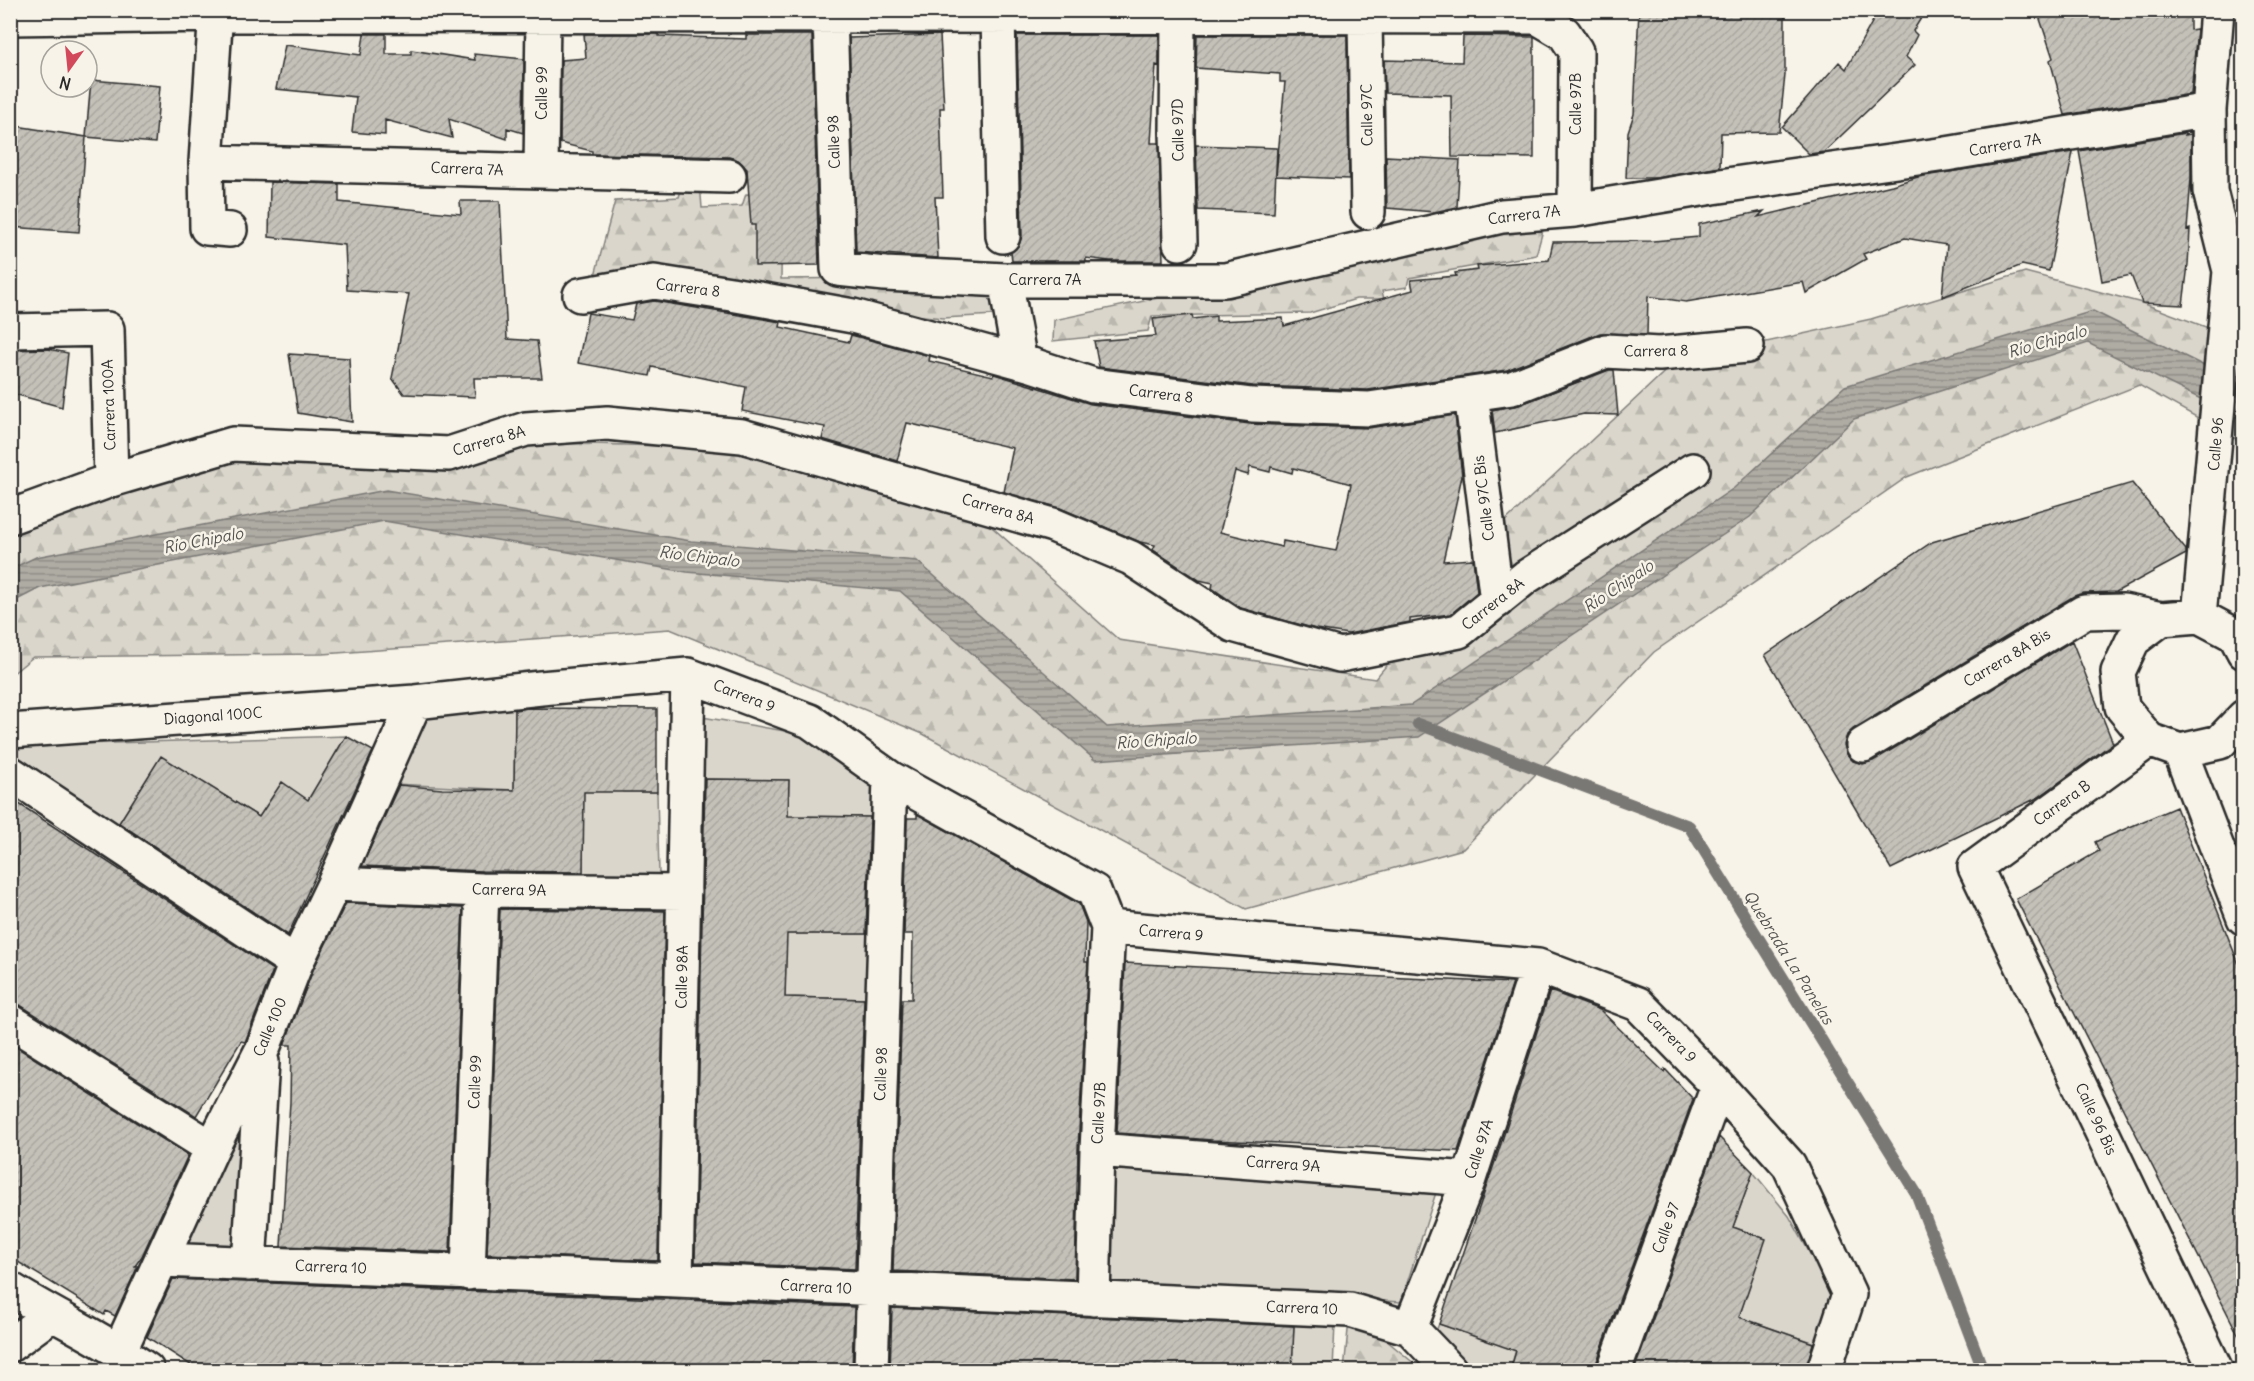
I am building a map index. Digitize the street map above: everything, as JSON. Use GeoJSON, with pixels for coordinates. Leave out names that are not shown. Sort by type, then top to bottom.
{"type":"FeatureCollection","features":[{"type":"Feature","properties":{"kind":"street","name":"Calle 96"},"geometry":{"type":"LineString","coordinates":[[2199,616],[2230,271],[2210,191],[2209,110],[2217,10]]}},
{"type":"Feature","properties":{"kind":"street"},"geometry":{"type":"LineString","coordinates":[[216,13],[206,162],[207,228],[230,230]]}},
{"type":"Feature","properties":{"kind":"street"},"geometry":{"type":"LineString","coordinates":[[10,18],[216,13],[1365,17]]}},
{"type":"Feature","properties":{"kind":"street","name":"Calle 99"},"geometry":{"type":"LineString","coordinates":[[541,171],[543,15]]}},
{"type":"Feature","properties":{"kind":"street","name":"Calle 98"},"geometry":{"type":"LineString","coordinates":[[830,15],[838,269]]}},
{"type":"Feature","properties":{"kind":"street"},"geometry":{"type":"LineString","coordinates":[[998,16],[1003,237]]}},
{"type":"Feature","properties":{"kind":"street","name":"Calle 97D"},"geometry":{"type":"LineString","coordinates":[[1178,16],[1177,132],[1180,243]]}},
{"type":"Feature","properties":{"kind":"street","name":"Calle 97B"},"geometry":{"type":"LineString","coordinates":[[1365,17],[1537,17],[1564,33],[1576,51],[1575,210]]}},
{"type":"Feature","properties":{"kind":"street","name":"Calle 97C"},"geometry":{"type":"LineString","coordinates":[[1365,17],[1368,212]]}},
{"type":"Feature","properties":{"kind":"street","name":"Carrera 7A"},"geometry":{"type":"LineString","coordinates":[[838,269],[885,274],[1005,280],[1225,280],[1502,216],[1575,210],[1713,187],[1946,154],[2209,110]]}},
{"type":"Feature","properties":{"kind":"street","name":"Carrera 7A"},"geometry":{"type":"LineString","coordinates":[[206,162],[729,176]]}},
{"type":"Feature","properties":{"kind":"street","name":"Calle 96"},"geometry":{"type":"LineString","coordinates":[[2230,271],[2244,238]]}},
{"type":"Feature","properties":{"kind":"street"},"geometry":{"type":"LineString","coordinates":[[1005,280],[1020,362]]}},
{"type":"Feature","properties":{"kind":"street","name":"Carrera 8"},"geometry":{"type":"LineString","coordinates":[[580,295],[654,282],[698,289],[853,316],[1094,385],[1252,405],[1369,409],[1512,388],[1606,351],[1659,354],[1747,346]]}},
{"type":"Feature","properties":{"kind":"street","name":"Carrera 100A"},"geometry":{"type":"LineString","coordinates":[[10,331],[107,329],[111,480]]}},
{"type":"Feature","properties":{"kind":"street","name":"Calle 97C Bis"},"geometry":{"type":"LineString","coordinates":[[1471,394],[1497,601]]}},
{"type":"Feature","properties":{"kind":"street","name":"Carrera 8A"},"geometry":{"type":"LineString","coordinates":[[111,480],[233,444],[449,454],[526,429],[607,423],[742,436],[1053,525],[1131,558],[1233,625],[1340,655],[1459,631],[1526,577],[1693,470]]}},
{"type":"Feature","properties":{"kind":"street"},"geometry":{"type":"LineString","coordinates":[[10,517],[111,480]]}},
{"type":"Feature","properties":{"kind":"street","name":"Carrera 8A Bis"},"geometry":{"type":"LineString","coordinates":[[1863,745],[2084,612],[2123,611],[2161,619],[2199,616]]}},
{"type":"Feature","properties":{"kind":"street"},"geometry":{"type":"LineString","coordinates":[[2199,616],[2235,635],[2244,652]]}},
{"type":"Feature","properties":{"kind":"street"},"geometry":{"type":"LineString","coordinates":[[2161,619],[2133,640],[2118,672],[2122,707],[2149,740],[2180,751],[2220,742],[2244,717]]}},
{"type":"Feature","properties":{"kind":"street","name":"Carrera 9"},"geometry":{"type":"LineString","coordinates":[[415,702],[688,675],[810,721],[890,778],[1094,891],[1108,927],[1538,966],[1638,1004],[1718,1086],[1789,1165],[1849,1294],[1824,1371]]}},
{"type":"Feature","properties":{"kind":"street","name":"Calle 98A"},"geometry":{"type":"LineString","coordinates":[[676,1280],[688,675]]}},
{"type":"Feature","properties":{"kind":"street","name":"Diagonal 100C"},"geometry":{"type":"LineString","coordinates":[[10,731],[415,702]]}},
{"type":"Feature","properties":{"kind":"street","name":"Calle 100"},"geometry":{"type":"LineString","coordinates":[[120,1350],[212,1148],[263,1048],[296,963],[334,884],[415,702]]}},
{"type":"Feature","properties":{"kind":"street","name":"Carrera B"},"geometry":{"type":"LineString","coordinates":[[1976,867],[2149,740]]}},
{"type":"Feature","properties":{"kind":"street"},"geometry":{"type":"LineString","coordinates":[[2180,751],[2244,918]]}},
{"type":"Feature","properties":{"kind":"street"},"geometry":{"type":"LineString","coordinates":[[10,774],[296,963]]}},
{"type":"Feature","properties":{"kind":"street","name":"Calle 98"},"geometry":{"type":"LineString","coordinates":[[871,1371],[890,778]]}},
{"type":"Feature","properties":{"kind":"street","name":"Calle 96 Bis"},"geometry":{"type":"LineString","coordinates":[[1976,867],[2216,1371]]}},
{"type":"Feature","properties":{"kind":"street","name":"Carrera 9A"},"geometry":{"type":"LineString","coordinates":[[334,884],[482,890],[684,892]]}},
{"type":"Feature","properties":{"kind":"street","name":"Calle 99"},"geometry":{"type":"LineString","coordinates":[[468,1273],[482,890]]}},
{"type":"Feature","properties":{"kind":"street","name":"Calle 97B"},"geometry":{"type":"LineString","coordinates":[[1093,1299],[1097,1150],[1108,927]]}},
{"type":"Feature","properties":{"kind":"street","name":"Calle 97A"},"geometry":{"type":"LineString","coordinates":[[1410,1328],[1469,1179],[1538,966]]}},
{"type":"Feature","properties":{"kind":"street"},"geometry":{"type":"LineString","coordinates":[[10,1021],[212,1148]]}},
{"type":"Feature","properties":{"kind":"street"},"geometry":{"type":"LineString","coordinates":[[249,1264],[263,1048]]}},
{"type":"Feature","properties":{"kind":"street","name":"Calle 97"},"geometry":{"type":"LineString","coordinates":[[1614,1371],[1718,1086]]}},
{"type":"Feature","properties":{"kind":"street","name":"Carrera 9A"},"geometry":{"type":"LineString","coordinates":[[1097,1150],[1469,1179]]}},
{"type":"Feature","properties":{"kind":"street","name":"Carrera 10"},"geometry":{"type":"LineString","coordinates":[[161,1260],[1350,1310],[1410,1328]]}},
{"type":"Feature","properties":{"kind":"street"},"geometry":{"type":"LineString","coordinates":[[10,1289],[51,1315],[120,1350],[147,1371]]}},
{"type":"Feature","properties":{"kind":"street"},"geometry":{"type":"LineString","coordinates":[[10,1345],[51,1315]]}},
{"type":"Feature","properties":{"kind":"street"},"geometry":{"type":"LineString","coordinates":[[1410,1328],[1450,1371]]}},
{"type":"Feature","properties":{"kind":"green space"},"geometry":{"type":"Polygon","coordinates":[[[684,181],[700,183],[702,208],[742,206],[746,194],[782,195],[781,279],[868,278],[874,290],[1025,292],[1030,313],[943,318],[794,303],[711,286],[587,305],[615,201],[679,197],[684,181]]]}},
{"type":"Feature","properties":{"kind":"green space"},"geometry":{"type":"Polygon","coordinates":[[[1547,216],[1536,255],[1409,278],[1407,287],[1382,291],[1384,299],[1356,299],[1310,313],[1152,316],[1148,331],[1053,341],[1054,320],[1547,216]]]}},
{"type":"Feature","properties":{"kind":"green space"},"geometry":{"type":"Polygon","coordinates":[[[2025,272],[2142,303],[2243,341],[2243,443],[2139,385],[1907,477],[1654,652],[1463,849],[1246,909],[923,734],[670,629],[323,654],[33,657],[11,675],[11,536],[135,482],[321,440],[521,442],[734,448],[975,512],[1119,640],[1375,679],[1486,539],[1675,362],[1871,319],[2025,272]]]}},
{"type":"Feature","properties":{"kind":"green space"},"geometry":{"type":"Polygon","coordinates":[[[515,708],[514,790],[394,784],[419,714],[515,708]]]}},
{"type":"Feature","properties":{"kind":"green space"},"geometry":{"type":"Polygon","coordinates":[[[584,709],[623,792],[657,792],[659,875],[583,875],[584,709]]]}},
{"type":"Feature","properties":{"kind":"green space"},"geometry":{"type":"Polygon","coordinates":[[[702,717],[809,735],[879,777],[877,817],[788,816],[789,780],[702,779],[702,717]]]}},
{"type":"Feature","properties":{"kind":"green space"},"geometry":{"type":"Polygon","coordinates":[[[346,736],[308,800],[282,782],[259,817],[161,757],[115,829],[11,762],[10,746],[346,736]]]}},
{"type":"Feature","properties":{"kind":"green space"},"geometry":{"type":"Polygon","coordinates":[[[786,934],[876,934],[870,999],[785,997],[786,934]]]}},
{"type":"Feature","properties":{"kind":"green space"},"geometry":{"type":"Polygon","coordinates":[[[263,1048],[249,1264],[161,1260],[263,1048]]]}},
{"type":"Feature","properties":{"kind":"green space"},"geometry":{"type":"Polygon","coordinates":[[[1107,1158],[1440,1180],[1401,1302],[1098,1284],[1107,1158]]]}},
{"type":"Feature","properties":{"kind":"green space"},"geometry":{"type":"Polygon","coordinates":[[[1753,1172],[1789,1216],[1832,1293],[1817,1344],[1739,1317],[1765,1239],[1733,1227],[1753,1172]]]}},
{"type":"Feature","properties":{"kind":"green space"},"geometry":{"type":"Polygon","coordinates":[[[1350,1310],[1422,1370],[1344,1370],[1350,1310]]]}},
{"type":"Feature","properties":{"kind":"green space"},"geometry":{"type":"Polygon","coordinates":[[[1294,1321],[1335,1323],[1333,1370],[1292,1370],[1294,1321]]]}},
{"type":"Feature","properties":{"kind":"green space"},"geometry":{"type":"Polygon","coordinates":[[[1439,1324],[1516,1350],[1510,1370],[1464,1370],[1433,1338],[1439,1324]]]}},
{"type":"Feature","properties":{"kind":"water","name":"Río Chipalo"},"geometry":{"type":"Polygon","coordinates":[[[2093,311],[2243,385],[2243,420],[2088,343],[1854,419],[1750,517],[1419,737],[1095,760],[900,591],[687,572],[384,521],[40,588],[11,603],[11,569],[36,557],[386,490],[691,541],[917,561],[1107,727],[1411,705],[1734,488],[1845,386],[2093,311]]]}},
{"type":"Feature","properties":{"kind":"building"},"geometry":{"type":"Polygon","coordinates":[[[1639,10],[1785,10],[1785,75],[1779,132],[1721,133],[1720,167],[1656,178],[1626,178],[1628,132],[1634,114],[1639,10]]]}},
{"type":"Feature","properties":{"kind":"building"},"geometry":{"type":"Polygon","coordinates":[[[1879,10],[1926,10],[1913,31],[1917,35],[1906,57],[1915,65],[1824,152],[1809,154],[1782,127],[1839,62],[1846,69],[1879,10]]]}},
{"type":"Feature","properties":{"kind":"building"},"geometry":{"type":"Polygon","coordinates":[[[2037,10],[2190,10],[2190,30],[2197,29],[2191,94],[2065,115],[2050,60],[2053,58],[2037,10]]]}},
{"type":"Feature","properties":{"kind":"building"},"geometry":{"type":"Polygon","coordinates":[[[364,34],[386,34],[386,54],[411,54],[411,50],[475,60],[474,54],[524,59],[523,133],[507,128],[507,139],[449,119],[452,138],[385,120],[385,135],[352,132],[356,97],[276,89],[285,45],[361,55],[364,34]]]}},
{"type":"Feature","properties":{"kind":"building"},"geometry":{"type":"Polygon","coordinates":[[[584,34],[659,34],[659,36],[746,39],[746,35],[812,35],[819,265],[755,266],[755,225],[751,225],[747,169],[738,160],[729,157],[592,154],[592,151],[560,143],[561,60],[586,58],[584,34]]]}},
{"type":"Feature","properties":{"kind":"building"},"geometry":{"type":"Polygon","coordinates":[[[940,35],[944,108],[940,108],[943,197],[935,197],[938,258],[856,252],[849,38],[940,35]]]}},
{"type":"Feature","properties":{"kind":"building"},"geometry":{"type":"Polygon","coordinates":[[[1017,35],[1159,35],[1159,66],[1156,65],[1151,143],[1159,143],[1163,261],[1110,261],[1086,258],[1086,261],[1012,261],[1011,252],[1019,245],[1022,236],[1017,35]]]}},
{"type":"Feature","properties":{"kind":"building"},"geometry":{"type":"Polygon","coordinates":[[[1197,35],[1347,35],[1349,179],[1276,176],[1285,82],[1280,82],[1280,74],[1196,68],[1197,35]]]}},
{"type":"Feature","properties":{"kind":"building"},"geometry":{"type":"Polygon","coordinates":[[[1463,36],[1534,37],[1534,158],[1452,157],[1451,95],[1385,93],[1384,60],[1462,62],[1463,36]]]}},
{"type":"Feature","properties":{"kind":"building"},"geometry":{"type":"Polygon","coordinates":[[[99,81],[160,86],[155,143],[86,137],[89,99],[99,99],[99,81]]]}},
{"type":"Feature","properties":{"kind":"building"},"geometry":{"type":"Polygon","coordinates":[[[10,125],[86,137],[79,232],[10,227],[10,125]]]}},
{"type":"Feature","properties":{"kind":"building"},"geometry":{"type":"Polygon","coordinates":[[[2185,133],[2184,135],[2191,134],[2191,178],[2187,230],[2190,229],[2188,265],[2183,305],[2142,303],[2131,275],[2102,281],[2079,151],[2185,133]]]}},
{"type":"Feature","properties":{"kind":"building"},"geometry":{"type":"Polygon","coordinates":[[[1196,145],[1277,148],[1274,213],[1198,210],[1196,145]]]}},
{"type":"Feature","properties":{"kind":"building"},"geometry":{"type":"Polygon","coordinates":[[[2073,152],[2049,271],[2022,265],[1942,297],[1947,245],[1905,238],[1863,254],[1866,259],[1806,293],[1803,282],[1686,302],[1648,296],[1647,335],[1600,333],[1507,370],[1368,390],[1253,386],[1099,367],[1094,341],[1156,336],[1153,319],[1192,315],[1193,319],[1216,316],[1216,321],[1283,318],[1284,326],[1413,290],[1411,280],[1456,276],[1455,273],[1478,270],[1477,266],[1549,260],[1553,242],[1653,241],[1699,237],[1699,224],[1764,211],[1758,217],[1918,177],[2073,152]]]}},
{"type":"Feature","properties":{"kind":"building"},"geometry":{"type":"Polygon","coordinates":[[[1386,156],[1460,160],[1457,207],[1434,212],[1387,208],[1386,156]]]}},
{"type":"Feature","properties":{"kind":"building"},"geometry":{"type":"Polygon","coordinates":[[[270,182],[339,184],[339,202],[461,214],[460,201],[500,201],[507,339],[537,341],[542,378],[474,378],[475,397],[404,394],[392,378],[409,294],[347,290],[345,245],[269,237],[270,182]]]}},
{"type":"Feature","properties":{"kind":"building"},"geometry":{"type":"Polygon","coordinates":[[[654,301],[781,322],[780,327],[849,342],[851,335],[930,356],[929,361],[993,376],[994,374],[1091,404],[1250,424],[1368,428],[1455,415],[1462,476],[1443,561],[1473,559],[1477,592],[1451,614],[1410,619],[1410,622],[1348,634],[1316,629],[1241,608],[1212,588],[1213,583],[1199,580],[1153,550],[1155,545],[1140,542],[1060,508],[1004,492],[1013,448],[907,423],[897,461],[822,439],[825,427],[742,411],[746,387],[652,367],[650,376],[578,363],[588,313],[632,320],[636,304],[654,301]],[[1250,467],[1248,475],[1235,471],[1220,532],[1282,547],[1283,541],[1336,551],[1351,484],[1293,468],[1292,473],[1271,467],[1270,472],[1250,467]]]}},
{"type":"Feature","properties":{"kind":"building"},"geometry":{"type":"Polygon","coordinates":[[[48,349],[68,353],[62,407],[10,393],[10,350],[48,349]]]}},
{"type":"Feature","properties":{"kind":"building"},"geometry":{"type":"Polygon","coordinates":[[[289,354],[349,358],[352,422],[298,413],[289,354]]]}},
{"type":"Feature","properties":{"kind":"building"},"geometry":{"type":"Polygon","coordinates":[[[1614,370],[1618,415],[1584,414],[1495,433],[1492,410],[1519,405],[1614,370]]]}},
{"type":"Feature","properties":{"kind":"building"},"geometry":{"type":"Polygon","coordinates":[[[2132,483],[2186,550],[2186,554],[2116,592],[2084,593],[2074,596],[1853,729],[1847,735],[1844,745],[1853,761],[1863,764],[1873,761],[2072,641],[2113,743],[2039,797],[1891,869],[1765,655],[1932,542],[2132,483]]]}},
{"type":"Feature","properties":{"kind":"building"},"geometry":{"type":"Polygon","coordinates":[[[528,708],[657,709],[657,792],[584,792],[583,872],[362,866],[399,785],[442,789],[514,790],[515,710],[528,708]]]}},
{"type":"Feature","properties":{"kind":"building"},"geometry":{"type":"Polygon","coordinates":[[[346,736],[373,751],[288,935],[119,823],[161,756],[259,817],[282,782],[308,800],[346,736]]]}},
{"type":"Feature","properties":{"kind":"building"},"geometry":{"type":"Polygon","coordinates":[[[705,779],[789,780],[788,816],[870,817],[866,934],[787,934],[785,997],[864,999],[855,1269],[695,1262],[705,779]]]}},
{"type":"Feature","properties":{"kind":"building"},"geometry":{"type":"Polygon","coordinates":[[[10,798],[273,970],[245,1042],[241,1041],[196,1116],[20,1005],[10,1002],[10,798]]]}},
{"type":"Feature","properties":{"kind":"building"},"geometry":{"type":"Polygon","coordinates":[[[2176,807],[2244,977],[2244,1346],[2016,899],[2099,851],[2095,842],[2176,807]]]}},
{"type":"Feature","properties":{"kind":"building"},"geometry":{"type":"Polygon","coordinates":[[[917,814],[1079,904],[1086,922],[1085,962],[1088,962],[1078,1149],[1075,1279],[893,1271],[902,999],[912,999],[913,934],[904,934],[907,818],[917,818],[917,814]]]}},
{"type":"Feature","properties":{"kind":"building"},"geometry":{"type":"Polygon","coordinates":[[[346,903],[463,908],[450,1252],[281,1246],[290,1102],[291,1045],[284,1045],[313,970],[346,903]]]}},
{"type":"Feature","properties":{"kind":"building"},"geometry":{"type":"Polygon","coordinates":[[[500,909],[665,911],[658,1261],[487,1254],[500,909]]]}},
{"type":"Feature","properties":{"kind":"building"},"geometry":{"type":"Polygon","coordinates":[[[1125,963],[1513,983],[1458,1151],[1212,1140],[1117,1133],[1125,963]]]}},
{"type":"Feature","properties":{"kind":"building"},"geometry":{"type":"Polygon","coordinates":[[[1550,991],[1600,1010],[1664,1072],[1665,1069],[1693,1099],[1596,1364],[1596,1371],[1510,1371],[1516,1351],[1439,1324],[1498,1153],[1550,991]]]}},
{"type":"Feature","properties":{"kind":"building"},"geometry":{"type":"Polygon","coordinates":[[[10,1043],[188,1155],[142,1256],[135,1266],[138,1266],[115,1316],[106,1311],[104,1315],[10,1257],[10,1043]]]}},
{"type":"Feature","properties":{"kind":"building"},"geometry":{"type":"Polygon","coordinates":[[[1719,1137],[1753,1172],[1733,1227],[1766,1239],[1739,1317],[1813,1343],[1806,1371],[1634,1371],[1719,1137]]]}},
{"type":"Feature","properties":{"kind":"building"},"geometry":{"type":"Polygon","coordinates":[[[173,1279],[854,1307],[852,1371],[200,1371],[147,1337],[173,1279]]]}},
{"type":"Feature","properties":{"kind":"building"},"geometry":{"type":"Polygon","coordinates":[[[892,1308],[1294,1326],[1292,1371],[890,1371],[892,1308]]]}},
{"type":"Feature","properties":{"kind":"waterway","name":"Quebrada La Panelas"},"geometry":{"type":"LineString","coordinates":[[1418,724],[1689,826],[1916,1193],[1983,1370]]}}]}
